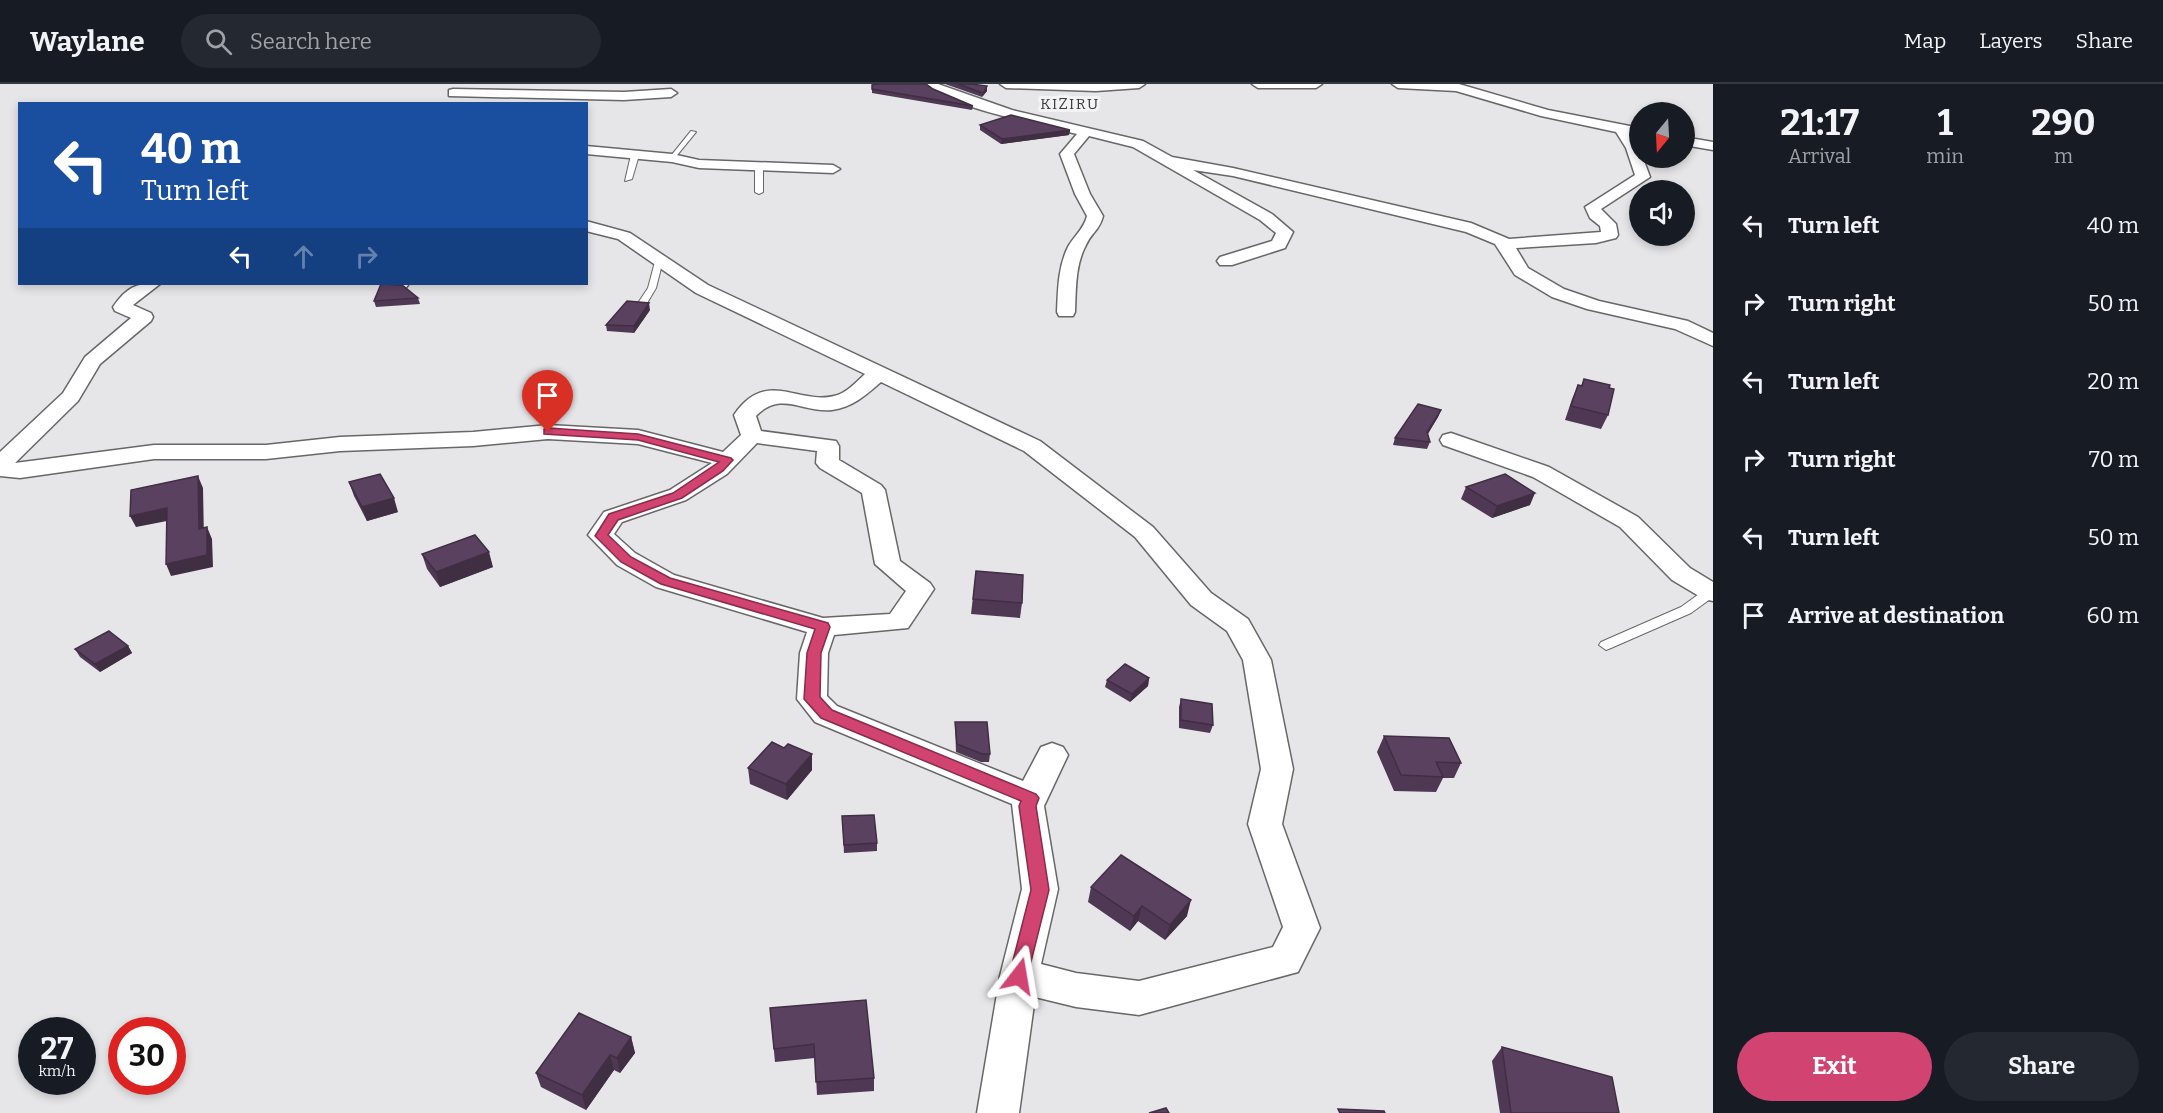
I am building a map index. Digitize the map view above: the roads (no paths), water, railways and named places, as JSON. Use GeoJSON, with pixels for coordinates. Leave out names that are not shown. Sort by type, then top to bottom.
{"type":"FeatureCollection","features":[{"type":"Feature","properties":{"kind":"street"},"geometry":{"type":"LineString","coordinates":[[466,84],[448,96],[624,96],[671,93]]}},
{"type":"Feature","properties":{"kind":"street"},"geometry":{"type":"LineString","coordinates":[[928,84],[952,95],[1008,113],[1138,144],[1266,217],[1285,232],[1279,244],[1226,261]]}},
{"type":"Feature","properties":{"kind":"street"},"geometry":{"type":"LineString","coordinates":[[1006,84],[1096,87],[1139,84]]}},
{"type":"Feature","properties":{"kind":"street"},"geometry":{"type":"LineString","coordinates":[[1258,84],[1316,84]]}},
{"type":"Feature","properties":{"kind":"street"},"geometry":{"type":"LineString","coordinates":[[1398,84],[1460,86]]}},
{"type":"Feature","properties":{"kind":"street"},"geometry":{"type":"LineString","coordinates":[[1439,84],[1460,86],[1546,112],[1629,130]]}},
{"type":"Feature","properties":{"kind":"street"},"geometry":{"type":"LineString","coordinates":[[1168,161],[1233,172],[1471,228],[1505,244],[1596,238],[1610,236],[1608,224],[1596,215],[1593,207],[1643,177],[1633,147],[1621,128]]}},
{"type":"Feature","properties":{"kind":"street"},"geometry":{"type":"LineString","coordinates":[[1066,312],[1067,275],[1081,236],[1092,228],[1095,216],[1083,200],[1080,184],[1067,154],[1086,132]]}},
{"type":"Feature","properties":{"kind":"street"},"geometry":{"type":"LineString","coordinates":[[1695,143],[1713,146]]}},
{"type":"Feature","properties":{"kind":"street"},"geometry":{"type":"LineString","coordinates":[[588,150],[672,158],[699,164],[833,169]]}},
{"type":"Feature","properties":{"kind":"street"},"geometry":{"type":"LineString","coordinates":[[588,227],[624,236],[702,289],[1032,447],[1144,532],[1201,599],[1238,625],[1257,660],[1276,769],[1265,824],[1302,928],[1284,960],[1139,998],[1076,990],[1019,976]]}},
{"type":"Feature","properties":{"kind":"street"},"geometry":{"type":"LineString","coordinates":[[1505,244],[1521,270],[1558,293],[1594,305],[1681,325],[1713,340]]}},
{"type":"Feature","properties":{"kind":"street"},"geometry":{"type":"LineString","coordinates":[[0,467],[71,396],[92,361],[144,317],[122,307],[129,297],[149,285]]}},
{"type":"Feature","properties":{"kind":"street"},"geometry":{"type":"LineString","coordinates":[[752,436],[744,415],[754,402],[773,396],[824,402],[845,400],[879,373]]}},
{"type":"Feature","properties":{"kind":"street"},"geometry":{"type":"LineString","coordinates":[[0,467],[20,471],[154,452],[266,452],[340,444],[473,439],[548,432],[638,437],[727,460]]}},
{"type":"Feature","properties":{"kind":"street"},"geometry":{"type":"LineString","coordinates":[[752,436],[828,446],[828,463],[873,490],[888,564],[921,589],[898,622],[823,627],[666,581],[626,559],[601,536],[613,517],[678,495],[719,469],[752,436]]}},
{"type":"Feature","properties":{"kind":"street"},"geometry":{"type":"LineString","coordinates":[[1450,440],[1541,472],[1629,522],[1681,574],[1712,592]]}},
{"type":"Feature","properties":{"kind":"street"},"geometry":{"type":"LineString","coordinates":[[823,627],[814,653],[812,699],[826,714],[1030,798]]}},
{"type":"Feature","properties":{"kind":"street"},"geometry":{"type":"LineString","coordinates":[[998,1113],[1019,976],[1040,890],[1027,806],[1052,755]]}},
{"type":"Feature","properties":{"kind":"lane"},"geometry":{"type":"LineString","coordinates":[[672,158],[693,132]]}},
{"type":"Feature","properties":{"kind":"lane"},"geometry":{"type":"LineString","coordinates":[[628,179],[635,154]]}},
{"type":"Feature","properties":{"kind":"lane"},"geometry":{"type":"LineString","coordinates":[[759,166],[759,192]]}},
{"type":"Feature","properties":{"kind":"lane"},"geometry":{"type":"LineString","coordinates":[[643,303],[652,288],[659,260]]}},
{"type":"Feature","properties":{"kind":"lane"},"geometry":{"type":"LineString","coordinates":[[1606,645],[1686,610],[1712,592]]}},
{"type":"Feature","properties":{"kind":"district","name":"KIZIRU"},"geometry":{"type":"Point","coordinates":[1070,104]}}]}
